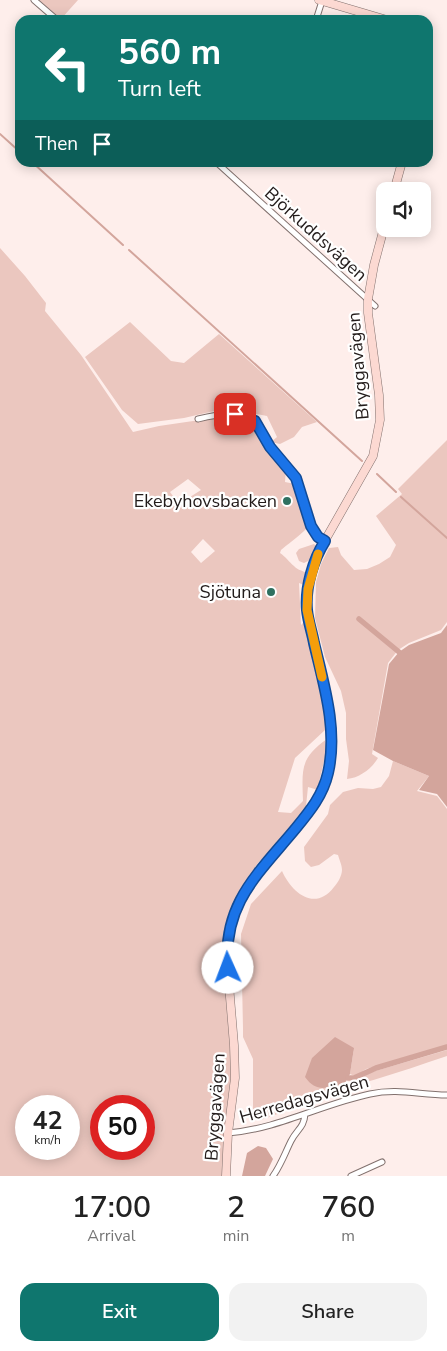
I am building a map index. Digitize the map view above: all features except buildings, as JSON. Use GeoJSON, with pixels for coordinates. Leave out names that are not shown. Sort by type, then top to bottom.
{"type":"FeatureCollection","features":[{"type":"Feature","properties":{"kind":"main road"},"geometry":{"type":"LineString","coordinates":[[321,1],[370,15]]}},
{"type":"Feature","properties":{"kind":"main road"},"geometry":{"type":"LineString","coordinates":[[396,182],[401,167]]}},
{"type":"Feature","properties":{"kind":"main road","name":"Bryggavägen"},"geometry":{"type":"LineString","coordinates":[[226,1176],[228,1133],[235,1078],[226,949],[230,926],[237,905],[250,884],[317,801],[328,775],[331,757],[331,721],[307,610],[308,589],[312,569],[319,551],[373,456],[380,420],[368,299],[370,282],[382,237]]}},
{"type":"Feature","properties":{"kind":"street"},"geometry":{"type":"LineString","coordinates":[[34,0],[50,15]]}},
{"type":"Feature","properties":{"kind":"street"},"geometry":{"type":"LineString","coordinates":[[317,15],[321,1]]}},
{"type":"Feature","properties":{"kind":"street","name":"Björkuddsvägen"},"geometry":{"type":"LineString","coordinates":[[221,167],[375,306]]}},
{"type":"Feature","properties":{"kind":"street"},"geometry":{"type":"LineString","coordinates":[[198,418],[221,414],[235,414],[255,421],[270,447],[296,478],[311,526],[318,537],[325,541]]}},
{"type":"Feature","properties":{"kind":"street","name":"Herredagsvägen"},"geometry":{"type":"LineString","coordinates":[[228,1133],[267,1126],[331,1104],[382,1092],[412,1091],[447,1095]]}},
{"type":"Feature","properties":{"kind":"street"},"geometry":{"type":"LineString","coordinates":[[273,1176],[283,1161],[292,1139],[302,1127],[305,1114]]}},
{"type":"Feature","properties":{"kind":"street"},"geometry":{"type":"LineString","coordinates":[[351,1176],[382,1162]]}},
{"type":"Feature","properties":{"kind":"shaded area"},"geometry":{"type":"Polygon","coordinates":[[[39,0],[78,0],[65,15],[56,15],[39,0]]]}},
{"type":"Feature","properties":{"kind":"shaded area"},"geometry":{"type":"Polygon","coordinates":[[[0,248],[46,303],[45,311],[81,355],[133,432],[159,426],[234,415],[254,422],[286,469],[285,482],[295,484],[308,526],[280,553],[295,567],[306,573],[304,585],[299,583],[301,625],[304,622],[307,629],[325,697],[325,730],[295,758],[278,812],[291,813],[303,801],[304,765],[312,752],[327,739],[326,752],[318,790],[308,787],[306,806],[289,831],[258,863],[239,892],[229,913],[222,943],[232,1077],[222,1176],[0,1176],[0,248]],[[188,479],[170,492],[179,504],[201,490],[188,479]],[[203,539],[191,552],[201,563],[215,551],[203,539]]]}},
{"type":"Feature","properties":{"kind":"shaded area"},"geometry":{"type":"Polygon","coordinates":[[[130,322],[171,361],[184,363],[219,334],[317,422],[302,427],[294,437],[280,444],[271,442],[277,437],[267,416],[227,408],[184,418],[138,424],[122,410],[85,357],[130,322]]]}},
{"type":"Feature","properties":{"kind":"shaded area"},"geometry":{"type":"Polygon","coordinates":[[[447,440],[447,622],[441,630],[409,643],[398,650],[388,663],[372,754],[378,758],[365,772],[347,779],[349,761],[346,739],[346,713],[341,691],[325,657],[315,618],[316,582],[321,564],[329,548],[338,547],[341,555],[354,570],[367,569],[390,557],[396,545],[376,516],[402,494],[398,489],[447,440]]]}},
{"type":"Feature","properties":{"kind":"shaded area"},"geometry":{"type":"Polygon","coordinates":[[[314,544],[317,547],[312,559],[304,563],[299,561],[296,553],[299,549],[314,544]]]}},
{"type":"Feature","properties":{"kind":"shaded area"},"geometry":{"type":"Polygon","coordinates":[[[447,625],[447,807],[437,794],[419,790],[429,776],[393,761],[373,750],[389,664],[399,652],[409,645],[441,633],[447,625]]]}},
{"type":"Feature","properties":{"kind":"shaded area"},"geometry":{"type":"Polygon","coordinates":[[[393,761],[429,776],[417,791],[437,796],[447,809],[447,1045],[366,1069],[355,1076],[350,1074],[354,1048],[345,1083],[359,1079],[372,1072],[447,1050],[447,1056],[356,1085],[300,1096],[294,1108],[261,1120],[253,1115],[253,1059],[243,1037],[241,934],[251,904],[282,871],[292,886],[305,897],[312,899],[327,894],[337,883],[341,874],[342,868],[338,855],[334,854],[319,865],[311,867],[305,861],[304,847],[328,814],[330,805],[343,792],[358,788],[373,789],[381,787],[389,776],[393,761]]]}},
{"type":"Feature","properties":{"kind":"shaded area"},"geometry":{"type":"Polygon","coordinates":[[[335,1037],[354,1048],[350,1074],[345,1083],[323,1088],[314,1086],[305,1077],[312,1058],[335,1037]]]}},
{"type":"Feature","properties":{"kind":"shaded area"},"geometry":{"type":"Polygon","coordinates":[[[258,1146],[266,1148],[273,1159],[265,1176],[242,1176],[247,1153],[258,1146]]]}},
{"type":"Feature","properties":{"kind":"waterway"},"geometry":{"type":"LineString","coordinates":[[0,134],[15,148]]}},
{"type":"Feature","properties":{"kind":"waterway"},"geometry":{"type":"LineString","coordinates":[[37,167],[123,245]]}},
{"type":"Feature","properties":{"kind":"waterway"},"geometry":{"type":"LineString","coordinates":[[129,250],[362,461]]}},
{"type":"Feature","properties":{"kind":"waterway"},"geometry":{"type":"LineString","coordinates":[[377,474],[396,492]]}},
{"type":"Feature","properties":{"kind":"waterway"},"geometry":{"type":"LineString","coordinates":[[401,497],[447,538]]}},
{"type":"Feature","properties":{"kind":"waterway"},"geometry":{"type":"LineString","coordinates":[[359,619],[399,652]]}},
{"type":"Feature","properties":{"kind":"waterway"},"geometry":{"type":"LineString","coordinates":[[348,1078],[354,1078],[376,1068],[447,1047]]}},
{"type":"Feature","properties":{"kind":"slow traffic"},"geometry":{"type":"LineString","coordinates":[[318,554],[312,569],[308,589],[307,610],[322,677]]}},
{"type":"Feature","properties":{"kind":"place","name":"Ekebyhovsbacken"},"geometry":{"type":"Point","coordinates":[287,501]}},
{"type":"Feature","properties":{"kind":"place","name":"Sjötuna"},"geometry":{"type":"Point","coordinates":[271,592]}},
{"type":"Feature","properties":{"kind":"route"},"geometry":{"type":"LineString","coordinates":[[228,968],[226,949],[230,926],[237,905],[250,884],[317,801],[328,775],[332,743],[328,702],[307,610],[308,589],[312,569],[325,541],[318,537],[311,526],[296,478],[270,447],[255,421],[235,414]]}}]}
